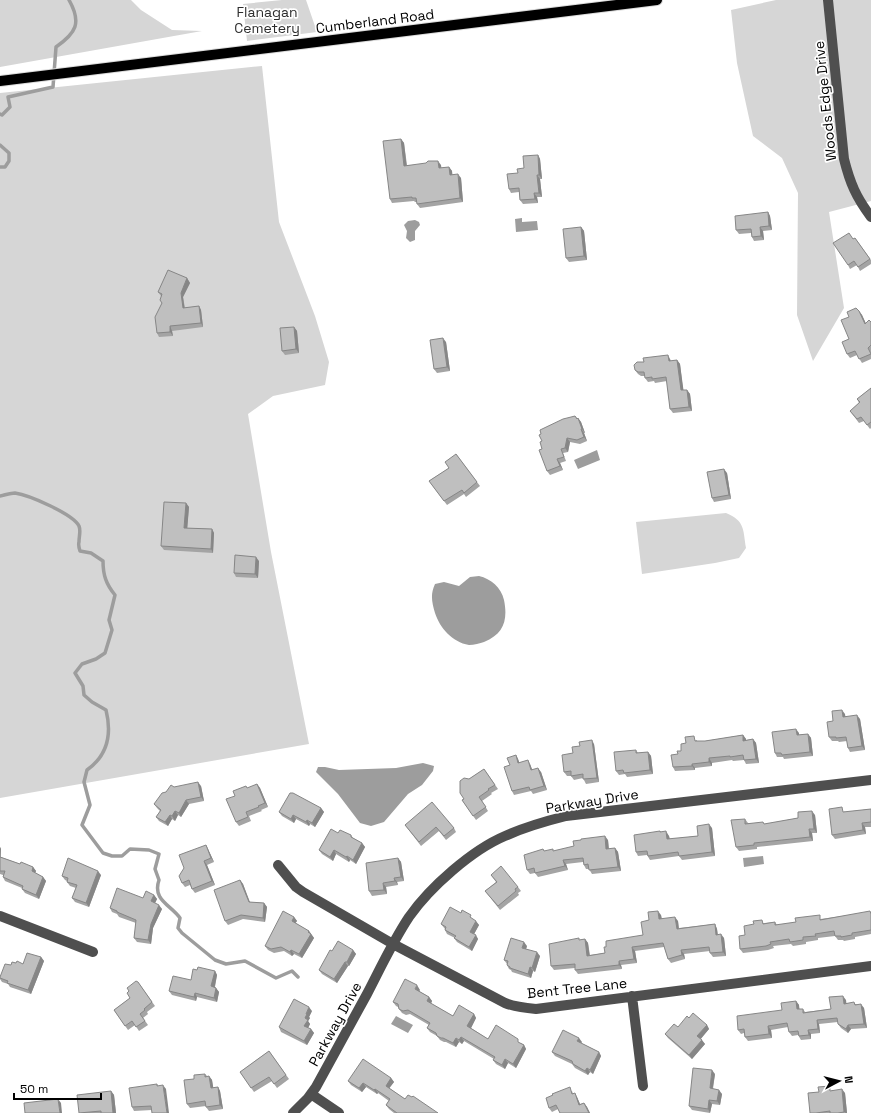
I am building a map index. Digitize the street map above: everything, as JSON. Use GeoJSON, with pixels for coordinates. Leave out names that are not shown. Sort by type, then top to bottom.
{"type":"FeatureCollection","features":[{"type":"Feature","properties":{"kind":"main road","name":"Cumberland Road"},"geometry":{"type":"LineString","coordinates":[[0,81],[657,0]]}},
{"type":"Feature","properties":{"kind":"street","name":"Woods Edge Drive"},"geometry":{"type":"LineString","coordinates":[[828,0],[844,159],[849,179],[859,201],[871,217]]}},
{"type":"Feature","properties":{"kind":"street","name":"Parkway Drive"},"geometry":{"type":"LineString","coordinates":[[293,1113],[311,1094],[393,944],[409,918],[424,899],[466,860],[505,836],[546,821],[566,816],[871,780]]}},
{"type":"Feature","properties":{"kind":"street","name":"Bent Tree Lane"},"geometry":{"type":"LineString","coordinates":[[278,865],[296,887],[303,892],[393,944],[505,1003],[516,1007],[536,1009],[871,966]]}},
{"type":"Feature","properties":{"kind":"street"},"geometry":{"type":"LineString","coordinates":[[0,916],[93,952]]}},
{"type":"Feature","properties":{"kind":"street"},"geometry":{"type":"LineString","coordinates":[[632,996],[643,1086]]}},
{"type":"Feature","properties":{"kind":"street"},"geometry":{"type":"LineString","coordinates":[[311,1094],[339,1113]]}},
{"type":"Feature","properties":{"kind":"green space"},"geometry":{"type":"Polygon","coordinates":[[[0,0],[131,0],[141,10],[172,30],[202,31],[0,67],[0,0]]]}},
{"type":"Feature","properties":{"kind":"green space","name":"Flanagan Cemetery"},"geometry":{"type":"Polygon","coordinates":[[[282,0],[306,0],[317,32],[247,41],[243,4],[282,0]]]}},
{"type":"Feature","properties":{"kind":"green space"},"geometry":{"type":"Polygon","coordinates":[[[776,0],[871,0],[871,201],[829,212],[844,308],[813,361],[797,315],[798,193],[782,158],[753,136],[737,63],[731,10],[776,0]]]}},
{"type":"Feature","properties":{"kind":"green space"},"geometry":{"type":"Polygon","coordinates":[[[262,66],[279,222],[315,316],[329,362],[325,385],[273,396],[248,414],[271,552],[309,744],[0,798],[0,93],[262,66]]]}},
{"type":"Feature","properties":{"kind":"green space"},"geometry":{"type":"Polygon","coordinates":[[[726,513],[737,519],[742,526],[746,548],[739,558],[642,574],[636,522],[726,513]]]}},
{"type":"Feature","properties":{"kind":"shaded area"},"geometry":{"type":"Polygon","coordinates":[[[522,218],[522,222],[537,221],[538,230],[516,232],[515,219],[522,218]]]}},
{"type":"Feature","properties":{"kind":"shaded area"},"geometry":{"type":"Polygon","coordinates":[[[415,220],[419,222],[420,225],[415,231],[415,240],[410,242],[406,238],[407,231],[404,225],[408,221],[415,220]]]}},
{"type":"Feature","properties":{"kind":"shaded area"},"geometry":{"type":"Polygon","coordinates":[[[597,450],[600,460],[578,469],[574,460],[597,450]]]}},
{"type":"Feature","properties":{"kind":"shaded area"},"geometry":{"type":"Polygon","coordinates":[[[479,576],[491,581],[501,591],[505,607],[505,620],[503,626],[491,639],[469,645],[452,638],[443,629],[435,613],[432,592],[435,584],[444,582],[459,586],[470,577],[479,576]]]}},
{"type":"Feature","properties":{"kind":"shaded area"},"geometry":{"type":"Polygon","coordinates":[[[423,763],[434,766],[433,771],[422,785],[408,794],[384,822],[371,826],[360,823],[338,794],[316,772],[318,767],[339,770],[396,768],[423,763]]]}},
{"type":"Feature","properties":{"kind":"shaded area"},"geometry":{"type":"Polygon","coordinates":[[[763,856],[764,864],[744,867],[743,858],[763,856]]]}},
{"type":"Feature","properties":{"kind":"shaded area"},"geometry":{"type":"Polygon","coordinates":[[[396,1016],[413,1025],[408,1033],[391,1024],[396,1016]]]}},
{"type":"Feature","properties":{"kind":"building"},"geometry":{"type":"Polygon","coordinates":[[[401,139],[404,166],[426,163],[428,161],[438,161],[439,168],[449,167],[450,175],[458,174],[460,198],[417,204],[416,198],[412,197],[390,199],[383,141],[401,139]]]}},
{"type":"Feature","properties":{"kind":"building"},"geometry":{"type":"Polygon","coordinates":[[[538,155],[539,175],[537,175],[539,193],[534,193],[535,199],[520,200],[519,188],[509,189],[507,174],[518,173],[517,169],[524,168],[523,156],[538,155]]]}},
{"type":"Feature","properties":{"kind":"building"},"geometry":{"type":"Polygon","coordinates":[[[768,212],[769,226],[760,227],[761,236],[752,237],[751,229],[736,230],[735,216],[768,212]]]}},
{"type":"Feature","properties":{"kind":"building"},"geometry":{"type":"Polygon","coordinates":[[[581,227],[584,256],[566,258],[563,229],[581,227]]]}},
{"type":"Feature","properties":{"kind":"building"},"geometry":{"type":"Polygon","coordinates":[[[849,233],[853,239],[855,238],[870,259],[858,267],[854,261],[848,265],[833,243],[849,233]]]}},
{"type":"Feature","properties":{"kind":"building"},"geometry":{"type":"Polygon","coordinates":[[[168,270],[187,278],[181,293],[183,308],[199,306],[201,323],[170,326],[170,332],[157,333],[155,317],[162,303],[160,300],[162,294],[158,292],[168,270]]]}},
{"type":"Feature","properties":{"kind":"building"},"geometry":{"type":"Polygon","coordinates":[[[856,308],[865,324],[869,320],[871,322],[871,345],[868,348],[871,354],[859,359],[855,351],[847,354],[842,342],[849,339],[841,320],[849,317],[847,312],[856,308]]]}},
{"type":"Feature","properties":{"kind":"building"},"geometry":{"type":"Polygon","coordinates":[[[294,327],[296,349],[282,351],[280,328],[294,327]]]}},
{"type":"Feature","properties":{"kind":"building"},"geometry":{"type":"Polygon","coordinates":[[[443,338],[447,367],[434,369],[430,340],[443,338]]]}},
{"type":"Feature","properties":{"kind":"building"},"geometry":{"type":"Polygon","coordinates":[[[668,355],[669,361],[677,360],[681,390],[687,390],[689,407],[670,409],[666,377],[652,379],[652,377],[645,378],[644,372],[638,372],[635,370],[634,365],[637,362],[644,362],[643,358],[668,355]]]}},
{"type":"Feature","properties":{"kind":"building"},"geometry":{"type":"Polygon","coordinates":[[[871,388],[871,422],[867,425],[861,417],[857,419],[850,411],[860,402],[857,399],[871,388]]]}},
{"type":"Feature","properties":{"kind":"building"},"geometry":{"type":"Polygon","coordinates":[[[575,416],[577,419],[578,418],[584,437],[577,440],[567,438],[565,448],[561,449],[564,457],[557,459],[560,466],[547,471],[539,450],[542,449],[540,442],[542,441],[539,435],[541,434],[540,430],[563,419],[575,416]]]}},
{"type":"Feature","properties":{"kind":"building"},"geometry":{"type":"Polygon","coordinates":[[[456,454],[477,482],[464,493],[462,490],[444,501],[429,481],[449,468],[445,462],[456,454]]]}},
{"type":"Feature","properties":{"kind":"building"},"geometry":{"type":"Polygon","coordinates":[[[724,469],[729,495],[712,498],[707,472],[724,469]]]}},
{"type":"Feature","properties":{"kind":"building"},"geometry":{"type":"Polygon","coordinates":[[[164,502],[186,503],[184,528],[212,529],[211,549],[161,546],[164,502]]]}},
{"type":"Feature","properties":{"kind":"building"},"geometry":{"type":"Polygon","coordinates":[[[235,555],[256,557],[255,574],[234,573],[235,555]]]}},
{"type":"Feature","properties":{"kind":"building"},"geometry":{"type":"Polygon","coordinates":[[[842,710],[843,717],[857,715],[862,746],[848,748],[846,737],[829,737],[827,722],[833,721],[832,711],[842,710]]]}},
{"type":"Feature","properties":{"kind":"building"},"geometry":{"type":"Polygon","coordinates":[[[796,729],[797,735],[808,734],[810,752],[782,755],[781,753],[775,753],[772,732],[796,729]]]}},
{"type":"Feature","properties":{"kind":"building"},"geometry":{"type":"Polygon","coordinates":[[[743,735],[743,741],[753,739],[756,759],[744,760],[743,755],[709,758],[709,762],[692,764],[692,766],[673,767],[671,755],[678,754],[677,751],[681,751],[681,744],[686,743],[685,737],[694,736],[695,741],[705,741],[743,735]]]}},
{"type":"Feature","properties":{"kind":"building"},"geometry":{"type":"Polygon","coordinates":[[[592,740],[597,778],[583,779],[583,774],[571,776],[571,771],[564,772],[562,755],[573,753],[572,747],[580,746],[579,742],[592,740]]]}},
{"type":"Feature","properties":{"kind":"building"},"geometry":{"type":"Polygon","coordinates":[[[636,750],[636,753],[648,752],[650,770],[624,773],[623,770],[616,771],[614,752],[636,750]]]}},
{"type":"Feature","properties":{"kind":"building"},"geometry":{"type":"Polygon","coordinates":[[[516,755],[518,763],[528,760],[531,770],[538,768],[544,786],[530,790],[529,787],[512,791],[504,767],[510,765],[507,758],[516,755]]]}},
{"type":"Feature","properties":{"kind":"building"},"geometry":{"type":"Polygon","coordinates":[[[484,769],[495,785],[479,797],[486,807],[473,816],[462,800],[464,799],[460,793],[460,781],[464,778],[469,779],[484,769]]]}},
{"type":"Feature","properties":{"kind":"building"},"geometry":{"type":"Polygon","coordinates":[[[198,782],[201,797],[186,800],[179,813],[175,811],[165,822],[156,817],[161,810],[154,804],[162,793],[166,792],[171,785],[174,787],[198,782]]]}},
{"type":"Feature","properties":{"kind":"building"},"geometry":{"type":"Polygon","coordinates":[[[257,784],[265,803],[246,812],[248,817],[236,822],[226,799],[235,796],[233,791],[257,784]]]}},
{"type":"Feature","properties":{"kind":"building"},"geometry":{"type":"Polygon","coordinates":[[[290,793],[293,793],[321,808],[312,823],[307,820],[306,822],[293,815],[291,819],[279,812],[290,793]]]}},
{"type":"Feature","properties":{"kind":"building"},"geometry":{"type":"Polygon","coordinates":[[[432,802],[454,828],[444,836],[436,827],[419,842],[405,825],[432,802]]]}},
{"type":"Feature","properties":{"kind":"building"},"geometry":{"type":"Polygon","coordinates":[[[842,807],[843,812],[871,809],[871,822],[862,823],[863,830],[832,835],[829,809],[842,807]]]}},
{"type":"Feature","properties":{"kind":"building"},"geometry":{"type":"Polygon","coordinates":[[[812,811],[814,829],[809,829],[810,837],[754,843],[754,845],[736,847],[731,820],[745,819],[745,824],[763,822],[764,824],[798,818],[798,812],[812,811]]]}},
{"type":"Feature","properties":{"kind":"building"},"geometry":{"type":"Polygon","coordinates":[[[709,824],[712,852],[679,856],[678,852],[648,856],[647,851],[636,852],[634,835],[666,831],[667,839],[698,836],[697,826],[709,824]]]}},
{"type":"Feature","properties":{"kind":"building"},"geometry":{"type":"Polygon","coordinates":[[[331,829],[338,833],[340,830],[351,835],[351,837],[362,843],[353,860],[334,850],[330,857],[319,850],[331,829]]]}},
{"type":"Feature","properties":{"kind":"building"},"geometry":{"type":"Polygon","coordinates":[[[605,836],[606,849],[615,848],[618,867],[589,870],[588,864],[584,865],[583,858],[563,860],[565,866],[535,873],[534,868],[527,870],[524,855],[543,849],[544,851],[553,849],[553,851],[574,846],[573,841],[605,836]]]}},
{"type":"Feature","properties":{"kind":"building"},"geometry":{"type":"Polygon","coordinates":[[[206,845],[211,858],[204,861],[212,881],[192,889],[189,880],[182,883],[179,876],[184,868],[179,855],[206,845]]]}},
{"type":"Feature","properties":{"kind":"building"},"geometry":{"type":"Polygon","coordinates":[[[0,857],[20,864],[21,862],[33,867],[32,871],[43,877],[36,895],[22,889],[23,886],[3,877],[5,871],[0,871],[0,857]]]}},
{"type":"Feature","properties":{"kind":"building"},"geometry":{"type":"Polygon","coordinates":[[[68,858],[98,871],[86,903],[72,898],[77,885],[67,882],[68,878],[62,876],[68,858]]]}},
{"type":"Feature","properties":{"kind":"building"},"geometry":{"type":"Polygon","coordinates":[[[398,858],[401,877],[394,878],[395,881],[383,883],[384,890],[369,891],[366,863],[398,858]]]}},
{"type":"Feature","properties":{"kind":"building"},"geometry":{"type":"Polygon","coordinates":[[[501,866],[518,887],[515,889],[516,891],[498,906],[485,891],[497,882],[491,875],[501,866]]]}},
{"type":"Feature","properties":{"kind":"building"},"geometry":{"type":"Polygon","coordinates":[[[240,880],[249,902],[264,903],[263,918],[241,915],[225,921],[214,890],[240,880]]]}},
{"type":"Feature","properties":{"kind":"building"},"geometry":{"type":"Polygon","coordinates":[[[117,888],[143,898],[146,891],[154,895],[151,901],[159,905],[151,924],[148,940],[134,938],[136,920],[110,908],[117,888]]]}},
{"type":"Feature","properties":{"kind":"building"},"geometry":{"type":"Polygon","coordinates":[[[450,907],[461,913],[462,910],[471,915],[470,917],[476,921],[470,932],[476,935],[469,947],[454,938],[456,936],[445,930],[446,927],[441,924],[450,907]]]}},
{"type":"Feature","properties":{"kind":"building"},"geometry":{"type":"Polygon","coordinates":[[[283,911],[294,917],[292,921],[309,931],[308,932],[311,934],[299,954],[291,950],[290,952],[281,947],[271,949],[265,946],[283,911]]]}},
{"type":"Feature","properties":{"kind":"building"},"geometry":{"type":"Polygon","coordinates":[[[658,911],[659,919],[675,917],[677,929],[715,924],[716,935],[721,934],[723,952],[710,953],[709,947],[681,950],[682,955],[668,959],[663,943],[632,947],[634,959],[619,961],[619,965],[575,970],[575,964],[551,966],[549,944],[579,938],[579,940],[585,939],[587,956],[605,953],[604,947],[606,947],[606,941],[643,935],[641,922],[649,920],[648,912],[658,911]]]}},
{"type":"Feature","properties":{"kind":"building"},"geometry":{"type":"Polygon","coordinates":[[[870,911],[871,930],[852,933],[852,935],[841,937],[835,936],[834,931],[815,934],[816,936],[803,937],[803,940],[790,942],[789,939],[770,942],[771,944],[766,946],[740,949],[739,936],[745,935],[744,926],[754,924],[753,921],[762,920],[763,924],[775,922],[775,925],[796,922],[795,918],[820,915],[820,920],[870,911]]]}},
{"type":"Feature","properties":{"kind":"building"},"geometry":{"type":"Polygon","coordinates":[[[511,938],[524,942],[522,948],[537,952],[532,968],[530,967],[528,974],[510,968],[507,965],[508,961],[504,960],[511,938]]]}},
{"type":"Feature","properties":{"kind":"building"},"geometry":{"type":"Polygon","coordinates":[[[338,941],[353,950],[347,962],[345,962],[334,979],[319,970],[330,950],[332,951],[338,941]]]}},
{"type":"Feature","properties":{"kind":"building"},"geometry":{"type":"Polygon","coordinates":[[[27,953],[41,957],[28,990],[7,983],[8,981],[0,978],[5,964],[11,965],[12,962],[16,963],[17,961],[23,964],[27,953]]]}},
{"type":"Feature","properties":{"kind":"building"},"geometry":{"type":"Polygon","coordinates":[[[198,967],[215,971],[211,986],[216,988],[214,998],[195,993],[194,997],[169,991],[173,976],[191,980],[193,969],[197,970],[198,967]]]}},
{"type":"Feature","properties":{"kind":"building"},"geometry":{"type":"Polygon","coordinates":[[[405,979],[417,985],[415,989],[429,997],[427,1001],[453,1016],[459,1005],[474,1014],[467,1026],[488,1039],[496,1025],[518,1039],[518,1042],[524,1045],[513,1064],[505,1059],[502,1065],[493,1060],[495,1057],[461,1037],[459,1040],[456,1038],[453,1043],[441,1038],[427,1028],[430,1023],[408,1010],[403,1011],[399,1009],[398,1004],[393,1002],[405,979]]]}},
{"type":"Feature","properties":{"kind":"building"},"geometry":{"type":"Polygon","coordinates":[[[136,981],[152,1002],[140,1014],[145,1021],[136,1027],[132,1021],[125,1026],[114,1010],[130,998],[127,993],[129,991],[127,988],[136,981]]]}},
{"type":"Feature","properties":{"kind":"building"},"geometry":{"type":"Polygon","coordinates":[[[843,996],[844,1004],[854,1002],[855,1005],[861,1004],[864,1024],[848,1025],[846,1029],[838,1024],[837,1018],[817,1020],[818,1029],[808,1030],[809,1035],[799,1036],[798,1031],[789,1032],[787,1023],[768,1026],[769,1034],[745,1037],[744,1029],[738,1030],[737,1016],[782,1010],[781,1003],[796,1001],[797,1009],[803,1009],[803,1013],[831,1009],[829,997],[843,996]]]}},
{"type":"Feature","properties":{"kind":"building"},"geometry":{"type":"Polygon","coordinates":[[[294,999],[309,1007],[305,1018],[308,1020],[304,1026],[311,1029],[304,1041],[279,1027],[294,999]]]}},
{"type":"Feature","properties":{"kind":"building"},"geometry":{"type":"Polygon","coordinates":[[[693,1013],[707,1025],[697,1036],[702,1040],[689,1055],[665,1034],[674,1024],[678,1027],[687,1016],[689,1018],[693,1013]]]}},
{"type":"Feature","properties":{"kind":"building"},"geometry":{"type":"Polygon","coordinates":[[[563,1030],[579,1038],[577,1041],[599,1052],[590,1070],[587,1068],[585,1071],[573,1064],[572,1061],[552,1052],[563,1030]]]}},
{"type":"Feature","properties":{"kind":"building"},"geometry":{"type":"Polygon","coordinates":[[[269,1051],[286,1075],[274,1084],[269,1077],[251,1088],[240,1072],[269,1051]]]}},
{"type":"Feature","properties":{"kind":"building"},"geometry":{"type":"Polygon","coordinates":[[[363,1059],[391,1078],[386,1086],[405,1099],[408,1095],[413,1096],[438,1113],[397,1113],[386,1105],[390,1099],[375,1089],[374,1090],[363,1083],[359,1088],[348,1081],[363,1059]]]}},
{"type":"Feature","properties":{"kind":"building"},"geometry":{"type":"Polygon","coordinates":[[[693,1068],[712,1070],[710,1088],[719,1090],[717,1101],[709,1100],[708,1109],[689,1106],[693,1068]]]}},
{"type":"Feature","properties":{"kind":"building"},"geometry":{"type":"Polygon","coordinates":[[[205,1074],[205,1077],[209,1076],[211,1088],[218,1087],[220,1105],[206,1107],[205,1101],[187,1104],[184,1080],[194,1079],[194,1075],[205,1074]]]}},
{"type":"Feature","properties":{"kind":"building"},"geometry":{"type":"Polygon","coordinates":[[[157,1084],[157,1086],[163,1085],[167,1113],[152,1113],[151,1106],[132,1107],[129,1088],[157,1084]]]}},
{"type":"Feature","properties":{"kind":"building"},"geometry":{"type":"Polygon","coordinates":[[[830,1086],[830,1091],[842,1089],[844,1112],[830,1113],[830,1111],[810,1113],[808,1093],[819,1092],[818,1087],[830,1086]]]}},
{"type":"Feature","properties":{"kind":"building"},"geometry":{"type":"Polygon","coordinates":[[[570,1087],[572,1094],[575,1093],[579,1105],[584,1103],[589,1113],[560,1113],[556,1105],[549,1108],[546,1098],[570,1087]]]}},
{"type":"Feature","properties":{"kind":"building"},"geometry":{"type":"Polygon","coordinates":[[[111,1091],[113,1113],[101,1113],[101,1111],[79,1113],[77,1095],[111,1091]]]}},
{"type":"Feature","properties":{"kind":"building"},"geometry":{"type":"Polygon","coordinates":[[[58,1099],[60,1113],[25,1113],[24,1103],[58,1099]]]}},
{"type":"Feature","properties":{"kind":"waterway"},"geometry":{"type":"LineString","coordinates":[[0,114],[2,115],[10,107],[8,97],[53,87],[56,47],[68,37],[75,27],[75,15],[69,0]]}},
{"type":"Feature","properties":{"kind":"waterway"},"geometry":{"type":"LineString","coordinates":[[0,145],[9,153],[9,161],[5,167],[0,167]]}},
{"type":"Feature","properties":{"kind":"waterway"},"geometry":{"type":"LineString","coordinates":[[0,496],[15,493],[22,494],[60,511],[75,521],[80,528],[80,551],[91,553],[103,561],[106,579],[109,587],[115,595],[109,620],[112,630],[105,653],[96,659],[82,664],[75,673],[83,686],[84,695],[92,702],[106,710],[109,727],[107,743],[104,751],[100,758],[87,770],[84,782],[90,805],[82,825],[103,853],[112,856],[122,856],[130,849],[149,850],[159,854],[155,869],[159,880],[158,893],[160,897],[180,918],[178,928],[182,933],[215,960],[226,964],[245,961],[276,978],[292,971],[298,977]]}}]}
